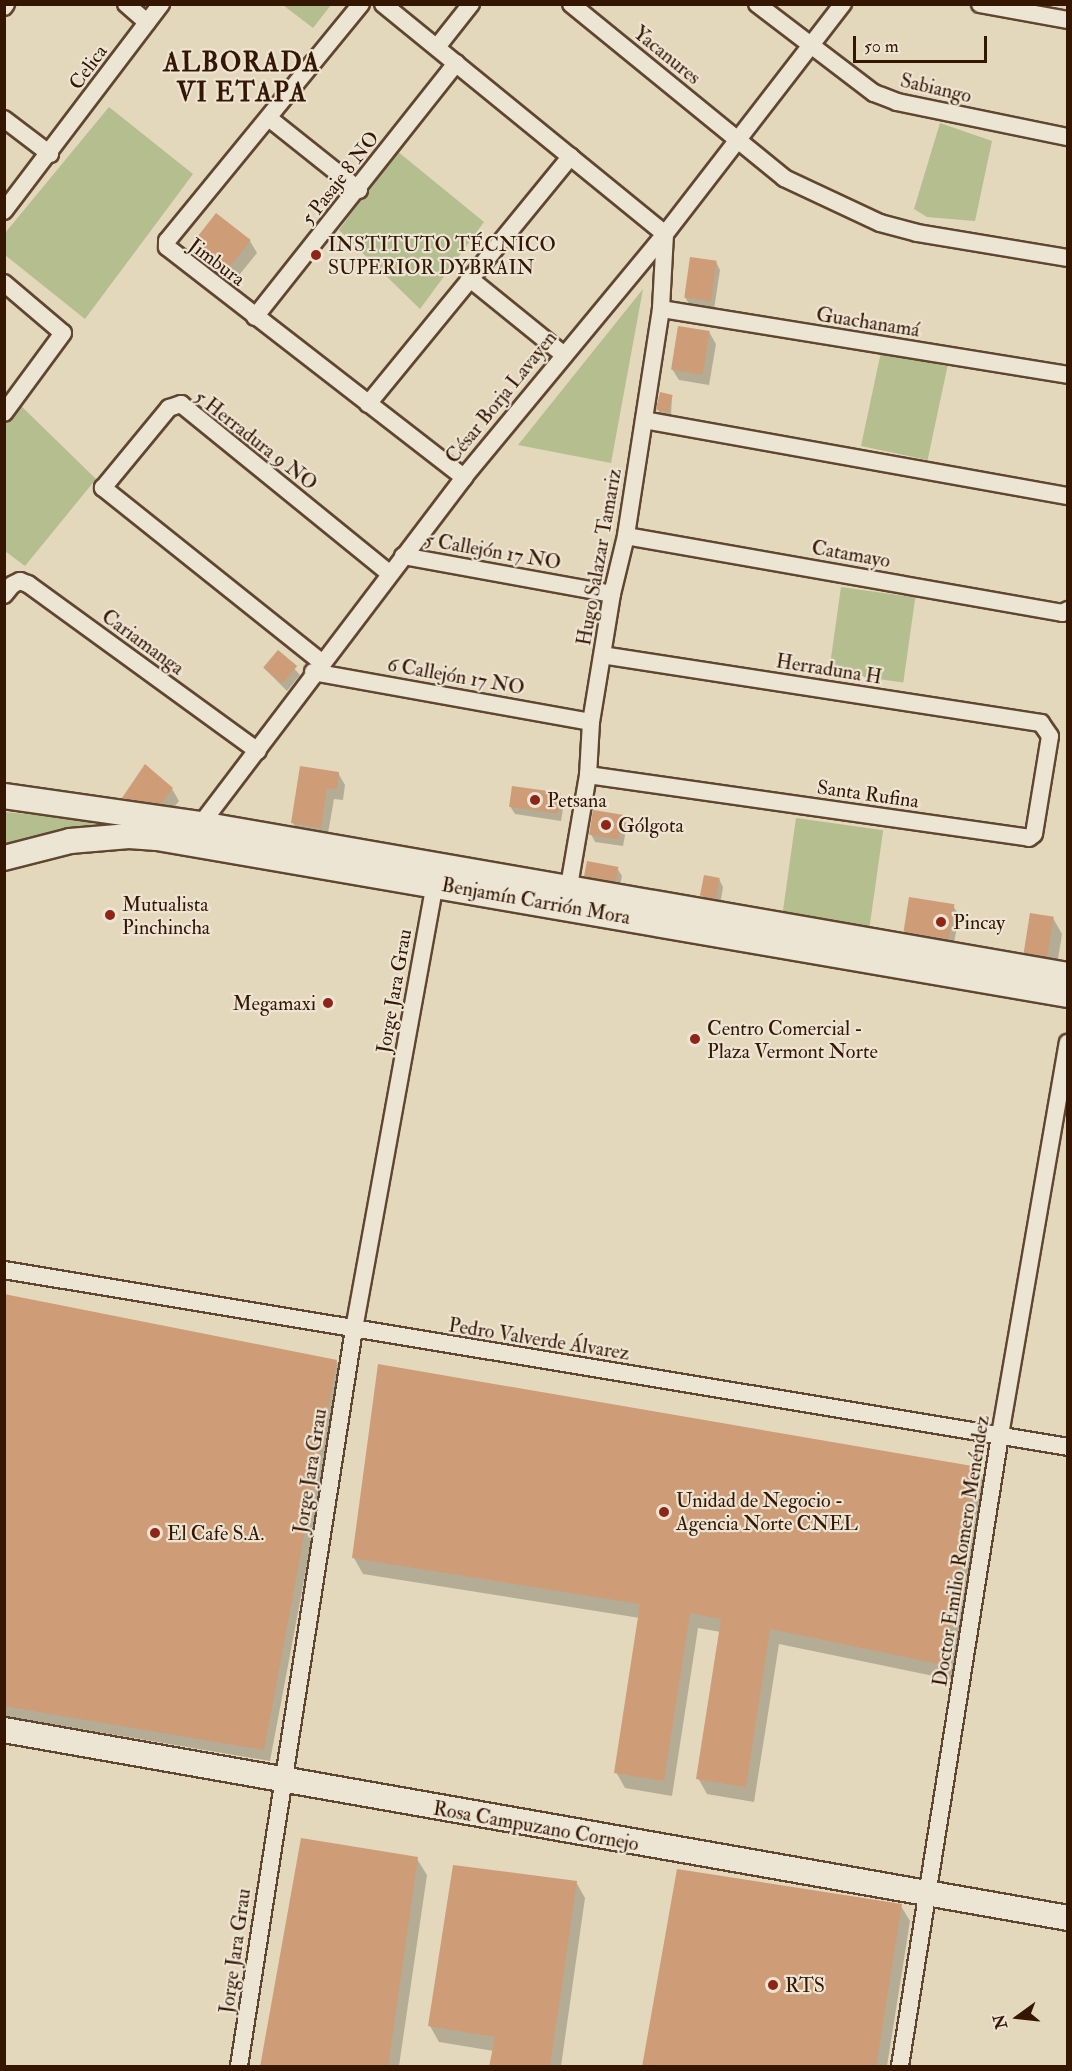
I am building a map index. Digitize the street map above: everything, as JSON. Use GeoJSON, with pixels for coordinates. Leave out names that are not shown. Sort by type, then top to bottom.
{"type":"FeatureCollection","features":[{"type":"Feature","properties":{"kind":"main road","name":"Benjamín Carrión Mora"},"geometry":{"type":"LineString","coordinates":[[4,796],[201,824],[438,867],[569,886],[1068,975]]}},
{"type":"Feature","properties":{"kind":"main road","name":"Benjamín Carrión Mora"},"geometry":{"type":"LineString","coordinates":[[4,858],[70,841],[129,836],[435,883],[1068,995]]}},
{"type":"Feature","properties":{"kind":"main road","name":"Rosa Campuzano Cornejo"},"geometry":{"type":"LineString","coordinates":[[4,1730],[282,1781],[1068,1918]]}},
{"type":"Feature","properties":{"kind":"street"},"geometry":{"type":"LineString","coordinates":[[126,4],[147,22]]}},
{"type":"Feature","properties":{"kind":"street","name":"Celica"},"geometry":{"type":"LineString","coordinates":[[4,210],[50,154],[161,4]]}},
{"type":"Feature","properties":{"kind":"street","name":"Jimbura"},"geometry":{"type":"LineString","coordinates":[[361,4],[270,119],[167,241],[169,253],[255,316],[464,477]]}},
{"type":"Feature","properties":{"kind":"street"},"geometry":{"type":"LineString","coordinates":[[383,4],[665,234]]}},
{"type":"Feature","properties":{"kind":"street"},"geometry":{"type":"LineString","coordinates":[[437,47],[471,4]]}},
{"type":"Feature","properties":{"kind":"street","name":"Yacanures"},"geometry":{"type":"LineString","coordinates":[[571,4],[736,138]]}},
{"type":"Feature","properties":{"kind":"street"},"geometry":{"type":"LineString","coordinates":[[757,4],[809,46]]}},
{"type":"Feature","properties":{"kind":"street","name":"César Borja Lavayen"},"geometry":{"type":"LineString","coordinates":[[201,824],[258,751],[317,667],[464,477],[563,354],[665,234],[736,138],[843,4]]}},
{"type":"Feature","properties":{"kind":"street"},"geometry":{"type":"LineString","coordinates":[[980,4],[1048,11],[1068,20]]}},
{"type":"Feature","properties":{"kind":"street","name":"Sabiango"},"geometry":{"type":"LineString","coordinates":[[809,46],[874,93],[897,102],[1068,137]]}},
{"type":"Feature","properties":{"kind":"street","name":"5 Pasaje 8 NO"},"geometry":{"type":"LineString","coordinates":[[255,316],[358,190],[456,63]]}},
{"type":"Feature","properties":{"kind":"street"},"geometry":{"type":"LineString","coordinates":[[4,119],[50,154]]}},
{"type":"Feature","properties":{"kind":"street"},"geometry":{"type":"LineString","coordinates":[[270,119],[358,190]]}},
{"type":"Feature","properties":{"kind":"street"},"geometry":{"type":"LineString","coordinates":[[736,138],[784,178],[880,223],[917,233],[1068,258]]}},
{"type":"Feature","properties":{"kind":"street"},"geometry":{"type":"LineString","coordinates":[[368,404],[571,156]]}},
{"type":"Feature","properties":{"kind":"street","name":"Hugo Salazar Tamariz"},"geometry":{"type":"LineString","coordinates":[[569,886],[588,775],[591,722],[612,594],[626,536],[661,309],[665,234]]}},
{"type":"Feature","properties":{"kind":"street"},"geometry":{"type":"LineString","coordinates":[[469,278],[563,354]]}},
{"type":"Feature","properties":{"kind":"street"},"geometry":{"type":"LineString","coordinates":[[4,283],[63,333],[4,413]]}},
{"type":"Feature","properties":{"kind":"street","name":"Guachanamá"},"geometry":{"type":"LineString","coordinates":[[661,309],[1068,375]]}},
{"type":"Feature","properties":{"kind":"street","name":"5 Herradura 9 NO"},"geometry":{"type":"LineString","coordinates":[[317,667],[103,488],[169,408],[181,404],[389,573]]}},
{"type":"Feature","properties":{"kind":"street"},"geometry":{"type":"LineString","coordinates":[[644,420],[1068,496]]}},
{"type":"Feature","properties":{"kind":"street","name":"Catamayo"},"geometry":{"type":"LineString","coordinates":[[626,536],[1062,613],[1068,610]]}},
{"type":"Feature","properties":{"kind":"street","name":"5 Callejón 17 NO"},"geometry":{"type":"LineString","coordinates":[[403,556],[612,594]]}},
{"type":"Feature","properties":{"kind":"street","name":"Cariamanga"},"geometry":{"type":"LineString","coordinates":[[4,595],[12,585],[21,581],[28,584],[258,751]]}},
{"type":"Feature","properties":{"kind":"street","name":"Herraduna H"},"geometry":{"type":"LineString","coordinates":[[603,655],[1041,723],[1047,728]]}},
{"type":"Feature","properties":{"kind":"street","name":"6 Callejón 17 NO"},"geometry":{"type":"LineString","coordinates":[[317,667],[591,722]]}},
{"type":"Feature","properties":{"kind":"street","name":"Santa Rufina"},"geometry":{"type":"LineString","coordinates":[[588,775],[1029,838],[1034,834],[1050,736],[1047,728]]}},
{"type":"Feature","properties":{"kind":"street","name":"Jorge Jara Grau"},"geometry":{"type":"LineString","coordinates":[[239,2067],[354,1329],[435,883]]}},
{"type":"Feature","properties":{"kind":"street","name":"Doctor Emilio Romero Menéndez"},"geometry":{"type":"LineString","coordinates":[[900,2067],[1000,1435],[1068,1043]]}},
{"type":"Feature","properties":{"kind":"street","name":"Pedro Valverde Álvarez"},"geometry":{"type":"LineString","coordinates":[[4,1270],[1068,1447]]}},
{"type":"Feature","properties":{"kind":"green space"},"geometry":{"type":"Polygon","coordinates":[[[283,5],[331,5],[313,28],[283,5]]]}},
{"type":"Feature","properties":{"kind":"green space"},"geometry":{"type":"Polygon","coordinates":[[[109,107],[193,174],[85,319],[5,255],[5,233],[109,107]]]}},
{"type":"Feature","properties":{"kind":"green space"},"geometry":{"type":"Polygon","coordinates":[[[940,123],[992,141],[975,221],[927,217],[914,209],[940,123]]]}},
{"type":"Feature","properties":{"kind":"green space"},"geometry":{"type":"Polygon","coordinates":[[[397,151],[484,222],[420,309],[339,230],[397,151]]]}},
{"type":"Feature","properties":{"kind":"green space"},"geometry":{"type":"Polygon","coordinates":[[[643,289],[611,463],[518,445],[643,289]]]}},
{"type":"Feature","properties":{"kind":"green space"},"geometry":{"type":"Polygon","coordinates":[[[881,352],[948,366],[928,460],[861,446],[881,352]]]}},
{"type":"Feature","properties":{"kind":"green space"},"geometry":{"type":"Polygon","coordinates":[[[18,403],[96,479],[25,566],[5,551],[5,420],[18,403]]]}},
{"type":"Feature","properties":{"kind":"green space"},"geometry":{"type":"Polygon","coordinates":[[[841,587],[915,597],[903,683],[829,672],[841,587]]]}},
{"type":"Feature","properties":{"kind":"green space"},"geometry":{"type":"Polygon","coordinates":[[[5,812],[92,820],[94,825],[5,847],[5,812]]]}},
{"type":"Feature","properties":{"kind":"green space"},"geometry":{"type":"Polygon","coordinates":[[[796,818],[883,830],[869,928],[782,916],[796,818]]]}},
{"type":"Feature","properties":{"kind":"building"},"geometry":{"type":"Polygon","coordinates":[[[216,213],[251,240],[228,269],[193,242],[216,213]]]}},
{"type":"Feature","properties":{"kind":"building"},"geometry":{"type":"Polygon","coordinates":[[[690,257],[717,261],[711,301],[684,298],[690,257]]]}},
{"type":"Feature","properties":{"kind":"building"},"geometry":{"type":"Polygon","coordinates":[[[678,326],[710,331],[703,374],[671,369],[678,326]]]}},
{"type":"Feature","properties":{"kind":"building"},"geometry":{"type":"Polygon","coordinates":[[[660,392],[673,395],[669,412],[656,410],[660,392]]]}},
{"type":"Feature","properties":{"kind":"building"},"geometry":{"type":"Polygon","coordinates":[[[278,650],[297,666],[282,684],[263,668],[278,650]]]}},
{"type":"Feature","properties":{"kind":"building"},"geometry":{"type":"Polygon","coordinates":[[[145,764],[173,788],[161,804],[122,798],[145,764]]]}},
{"type":"Feature","properties":{"kind":"building"},"geometry":{"type":"Polygon","coordinates":[[[300,766],[339,772],[337,789],[327,788],[321,828],[291,823],[300,766]]]}},
{"type":"Feature","properties":{"kind":"building","name":"Petsana"},"geometry":{"type":"Polygon","coordinates":[[[512,786],[561,793],[558,814],[509,807],[512,786]]]}},
{"type":"Feature","properties":{"kind":"building","name":"Gólgota"},"geometry":{"type":"Polygon","coordinates":[[[593,810],[623,815],[619,839],[589,835],[593,810]]]}},
{"type":"Feature","properties":{"kind":"building"},"geometry":{"type":"Polygon","coordinates":[[[587,861],[618,867],[616,882],[584,876],[587,861]]]}},
{"type":"Feature","properties":{"kind":"building"},"geometry":{"type":"Polygon","coordinates":[[[704,875],[720,878],[716,899],[700,896],[704,875]]]}},
{"type":"Feature","properties":{"kind":"building"},"geometry":{"type":"Polygon","coordinates":[[[909,897],[954,904],[949,939],[904,932],[909,897]]]}},
{"type":"Feature","properties":{"kind":"building"},"geometry":{"type":"Polygon","coordinates":[[[1030,913],[1054,917],[1047,957],[1024,953],[1030,913]]]}},
{"type":"Feature","properties":{"kind":"building","name":"El Cafe S.A."},"geometry":{"type":"Polygon","coordinates":[[[4,1294],[337,1360],[264,1750],[4,1706],[4,1294]]]}},
{"type":"Feature","properties":{"kind":"building","name":"Unidad de Negocio - Agencia Norte CNEL"},"geometry":{"type":"Polygon","coordinates":[[[378,1364],[978,1467],[944,1665],[770,1629],[746,1787],[696,1779],[721,1619],[690,1613],[664,1781],[614,1773],[640,1604],[352,1558],[378,1364]]]}},
{"type":"Feature","properties":{"kind":"building"},"geometry":{"type":"Polygon","coordinates":[[[301,1838],[418,1857],[388,2067],[260,2067],[301,1838]]]}},
{"type":"Feature","properties":{"kind":"building"},"geometry":{"type":"Polygon","coordinates":[[[453,1865],[577,1881],[550,2067],[489,2067],[495,2037],[428,2026],[453,1865]]]}},
{"type":"Feature","properties":{"kind":"building","name":"RTS"},"geometry":{"type":"Polygon","coordinates":[[[677,1869],[902,1904],[876,2067],[642,2067],[677,1869]]]}},
{"type":"Feature","properties":{"kind":"place","name":"INSTITUTO TÉCNICO SUPERIOR DYBRAIN"},"geometry":{"type":"Point","coordinates":[316,255]}},
{"type":"Feature","properties":{"kind":"place","name":"Petsana"},"geometry":{"type":"Point","coordinates":[535,800]}},
{"type":"Feature","properties":{"kind":"place","name":"Gólgota"},"geometry":{"type":"Point","coordinates":[606,825]}},
{"type":"Feature","properties":{"kind":"place","name":"Mutualista Pinchincha"},"geometry":{"type":"Point","coordinates":[110,915]}},
{"type":"Feature","properties":{"kind":"place","name":"Pincay"},"geometry":{"type":"Point","coordinates":[941,922]}},
{"type":"Feature","properties":{"kind":"place","name":"Megamaxi"},"geometry":{"type":"Point","coordinates":[328,1003]}},
{"type":"Feature","properties":{"kind":"place","name":"Centro Comercial - Plaza Vermont Norte"},"geometry":{"type":"Point","coordinates":[695,1039]}},
{"type":"Feature","properties":{"kind":"place","name":"Unidad de Negocio - Agencia Norte CNEL"},"geometry":{"type":"Point","coordinates":[664,1512]}},
{"type":"Feature","properties":{"kind":"place","name":"El Cafe S.A."},"geometry":{"type":"Point","coordinates":[155,1533]}},
{"type":"Feature","properties":{"kind":"place","name":"RTS"},"geometry":{"type":"Point","coordinates":[773,1985]}},
{"type":"Feature","properties":{"kind":"district","name":"ALBORADA VI ETAPA"},"geometry":{"type":"Point","coordinates":[242,79]}}]}
